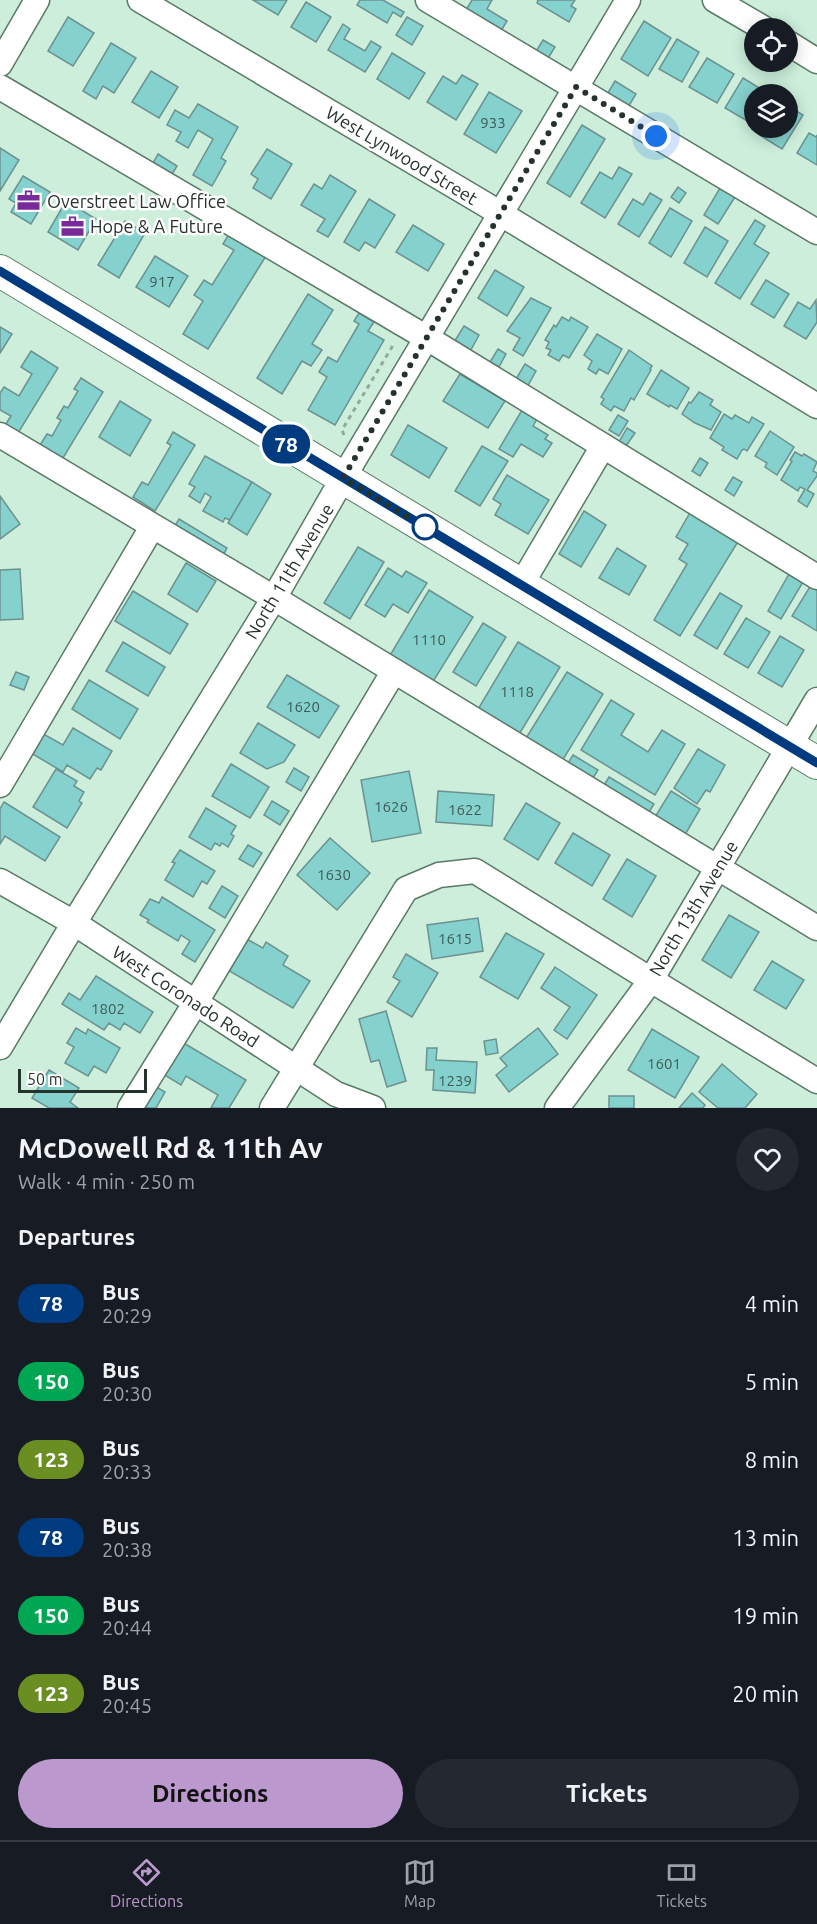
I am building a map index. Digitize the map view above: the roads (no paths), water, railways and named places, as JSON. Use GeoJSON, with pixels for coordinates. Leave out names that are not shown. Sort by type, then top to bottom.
{"type":"FeatureCollection","features":[{"type":"Feature","properties":{"kind":"main road"},"geometry":{"type":"LineString","coordinates":[[0,271],[817,763]]}},
{"type":"Feature","properties":{"kind":"street"},"geometry":{"type":"LineString","coordinates":[[0,64],[37,0]]}},
{"type":"Feature","properties":{"kind":"street","name":"West Lynwood Street"},"geometry":{"type":"LineString","coordinates":[[140,0],[501,214],[817,406]]}},
{"type":"Feature","properties":{"kind":"street"},"geometry":{"type":"LineString","coordinates":[[428,0],[817,232]]}},
{"type":"Feature","properties":{"kind":"street","name":"North 11th Avenue"},"geometry":{"type":"LineString","coordinates":[[0,1047],[274,598],[343,478],[418,333],[501,214],[628,0]]}},
{"type":"Feature","properties":{"kind":"street"},"geometry":{"type":"LineString","coordinates":[[715,0],[746,18]]}},
{"type":"Feature","properties":{"kind":"street"},"geometry":{"type":"LineString","coordinates":[[798,49],[817,61]]}},
{"type":"Feature","properties":{"kind":"street"},"geometry":{"type":"LineString","coordinates":[[0,87],[418,333],[817,577]]}},
{"type":"Feature","properties":{"kind":"street"},"geometry":{"type":"LineString","coordinates":[[0,435],[274,598],[817,928]]}},
{"type":"Feature","properties":{"kind":"street"},"geometry":{"type":"LineString","coordinates":[[521,585],[603,446]]}},
{"type":"Feature","properties":{"kind":"street"},"geometry":{"type":"LineString","coordinates":[[0,785],[152,527]]}},
{"type":"Feature","properties":{"kind":"street"},"geometry":{"type":"LineString","coordinates":[[130,1108],[394,671]]}},
{"type":"Feature","properties":{"kind":"street","name":"North 13th Avenue"},"geometry":{"type":"LineString","coordinates":[[557,1108],[651,980],[817,700]]}},
{"type":"Feature","properties":{"kind":"street"},"geometry":{"type":"LineString","coordinates":[[272,1108],[406,889],[439,875],[475,871],[817,1081]]}},
{"type":"Feature","properties":{"kind":"street","name":"West Coronado Road"},"geometry":{"type":"LineString","coordinates":[[0,881],[74,923],[336,1094],[374,1108]]}},
{"type":"Feature","properties":{"kind":"place","name":"Overstreet Law Office"},"geometry":{"type":"Point","coordinates":[29,201]}},
{"type":"Feature","properties":{"kind":"place","name":"Hope & A Future"},"geometry":{"type":"Point","coordinates":[72,226]}}]}
